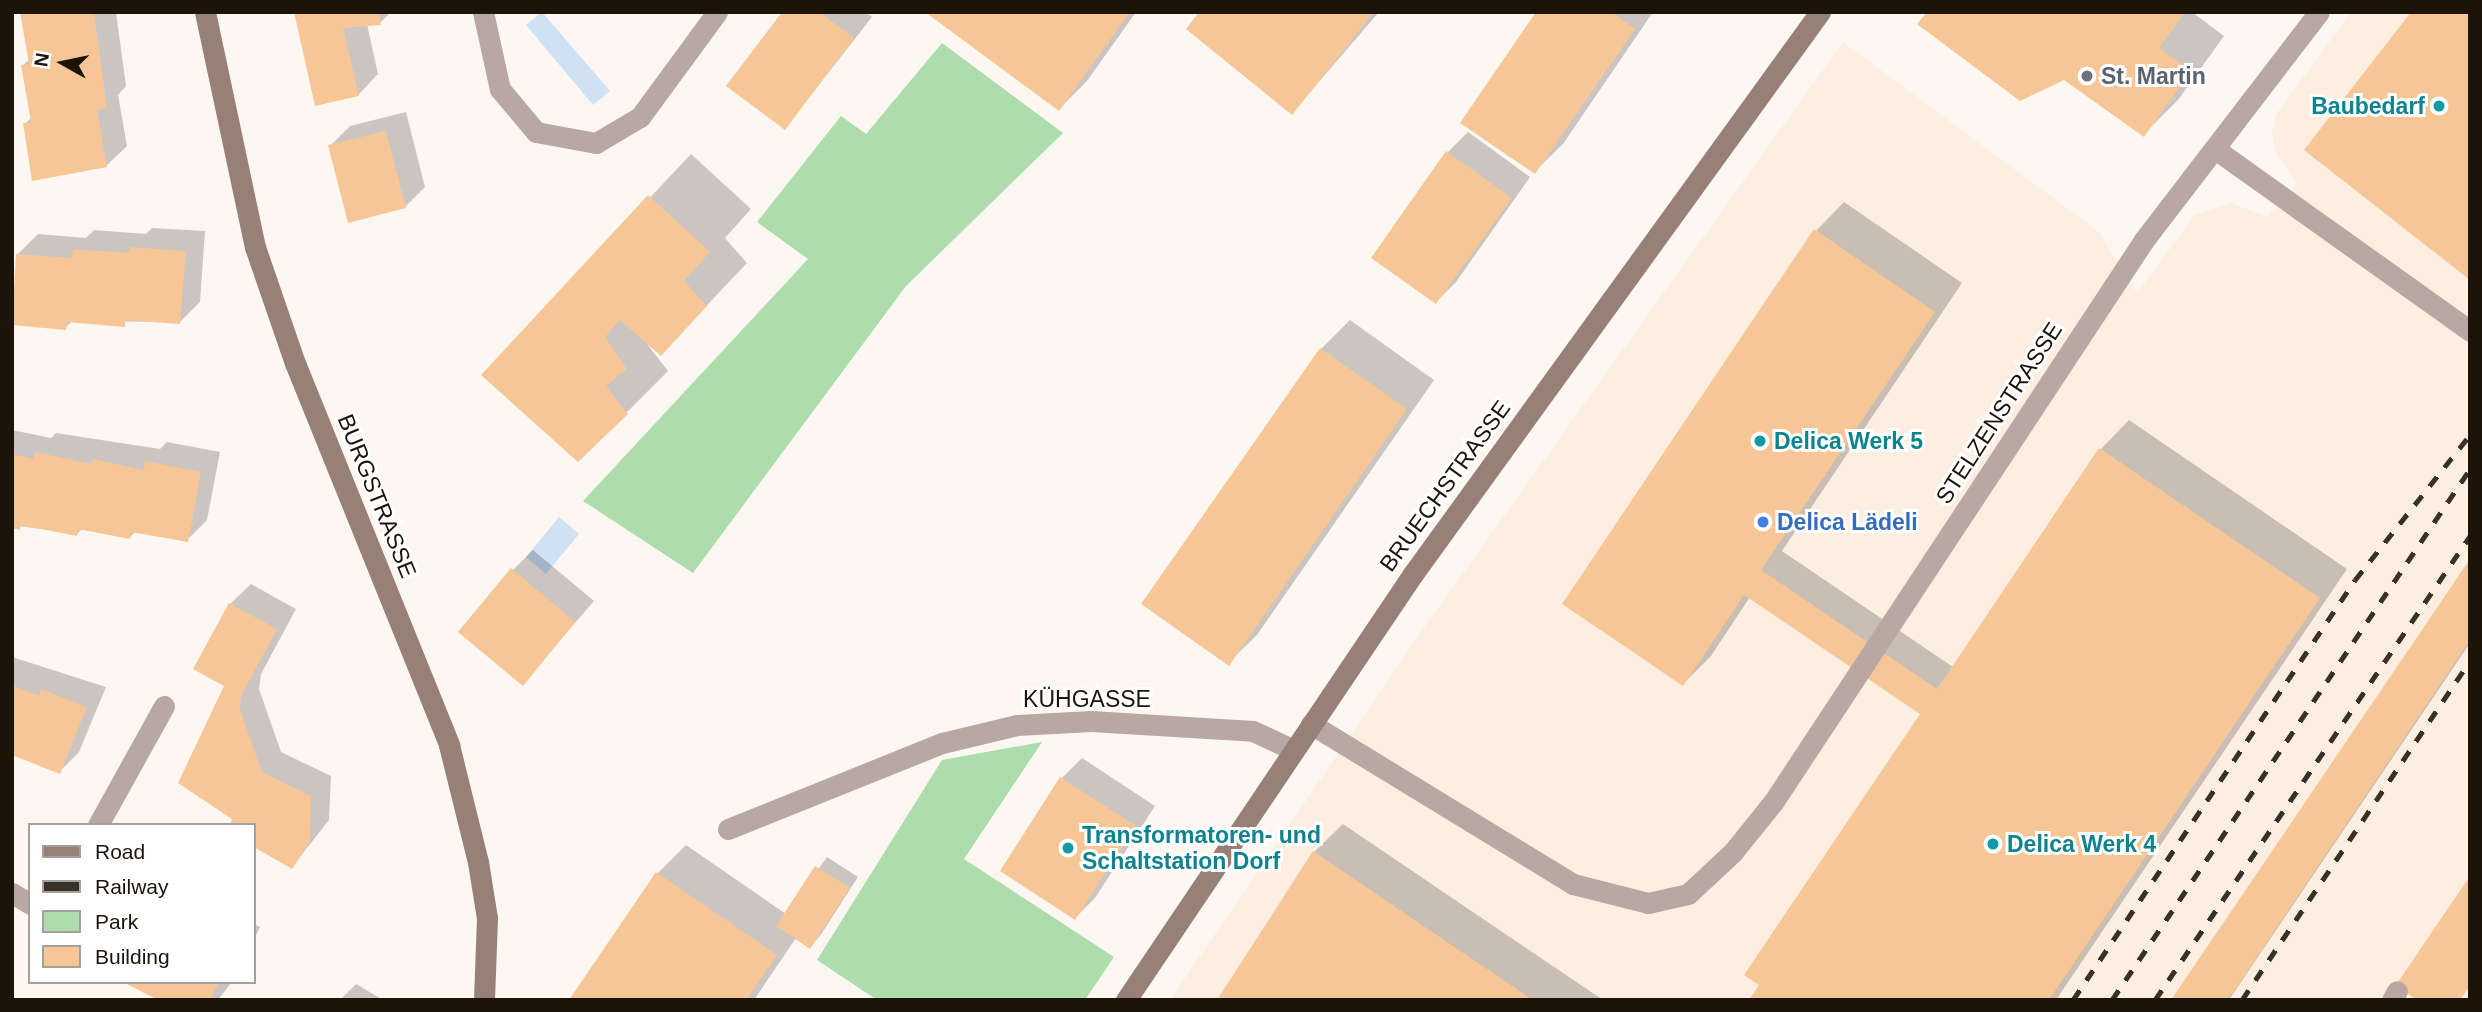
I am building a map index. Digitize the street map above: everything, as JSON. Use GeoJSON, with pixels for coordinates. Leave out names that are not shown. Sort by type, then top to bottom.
{"type":"FeatureCollection","features":[{"type":"Feature","properties":{"kind":"street","name":"BURGSTRASSE"},"geometry":{"type":"LineString","coordinates":[[205,12],[255,247],[295,363],[449,745],[487,918],[484,1000]]}},
{"type":"Feature","properties":{"kind":"street"},"geometry":{"type":"LineString","coordinates":[[483,12],[500,89],[536,132],[596,143],[640,117],[717,12]]}},
{"type":"Feature","properties":{"kind":"street","name":"BRUECHSTRASSE"},"geometry":{"type":"LineString","coordinates":[[1126,1000],[1413,574],[1820,12]]}},
{"type":"Feature","properties":{"kind":"street","name":"STELZENSTRASSE"},"geometry":{"type":"LineString","coordinates":[[1311,724],[1573,884],[1648,903],[1688,894],[1704,880],[1774,802],[2144,240],[2319,12]]}},
{"type":"Feature","properties":{"kind":"street"},"geometry":{"type":"LineString","coordinates":[[2214,149],[2470,331]]}},
{"type":"Feature","properties":{"kind":"street"},"geometry":{"type":"LineString","coordinates":[[99,823],[164,706]]}},
{"type":"Feature","properties":{"kind":"street","name":"KÜHGASSE"},"geometry":{"type":"LineString","coordinates":[[728,829],[942,743],[1017,725],[1091,721],[1253,731],[1294,750]]}},
{"type":"Feature","properties":{"kind":"street"},"geometry":{"type":"LineString","coordinates":[[12,893],[28,903]]}},
{"type":"Feature","properties":{"kind":"shaded area"},"geometry":{"type":"Polygon","coordinates":[[[2351,12],[2470,12],[2470,1000],[1170,1000],[1423,629],[1843,42],[2099,232],[2137,293],[2194,216],[2231,203],[2268,217],[2297,184],[2275,152],[2272,132],[2277,113],[2351,12]]]}},
{"type":"Feature","properties":{"kind":"green space"},"geometry":{"type":"Polygon","coordinates":[[[942,43],[1063,133],[906,286],[693,573],[583,501],[808,259],[757,222],[841,116],[866,134],[942,43]]]}},
{"type":"Feature","properties":{"kind":"green space"},"geometry":{"type":"Polygon","coordinates":[[[1042,742],[964,859],[1114,957],[1085,1000],[877,1000],[817,960],[942,760],[1042,742]]]}},
{"type":"Feature","properties":{"kind":"water"},"geometry":{"type":"Polygon","coordinates":[[[542,12],[610,91],[593,105],[526,25],[542,12]]]}},
{"type":"Feature","properties":{"kind":"water"},"geometry":{"type":"Polygon","coordinates":[[[559,517],[579,534],[546,574],[526,557],[559,517]]]}},
{"type":"Feature","properties":{"kind":"building"},"geometry":{"type":"Polygon","coordinates":[[[20,12],[94,12],[107,108],[97,110],[107,167],[32,181],[23,123],[31,122],[21,65],[29,64],[20,12]]]}},
{"type":"Feature","properties":{"kind":"building"},"geometry":{"type":"Polygon","coordinates":[[[294,12],[379,12],[381,25],[343,28],[359,96],[315,106],[294,12]]]}},
{"type":"Feature","properties":{"kind":"building"},"geometry":{"type":"Polygon","coordinates":[[[782,12],[819,12],[854,38],[785,130],[726,86],[782,12]]]}},
{"type":"Feature","properties":{"kind":"building"},"geometry":{"type":"Polygon","coordinates":[[[925,12],[1130,12],[1059,111],[925,12]]]}},
{"type":"Feature","properties":{"kind":"building"},"geometry":{"type":"Polygon","coordinates":[[[1199,12],[1374,12],[1292,115],[1186,29],[1199,12]]]}},
{"type":"Feature","properties":{"kind":"building"},"geometry":{"type":"Polygon","coordinates":[[[1536,12],[1611,12],[1635,29],[1535,174],[1460,123],[1536,12]]]}},
{"type":"Feature","properties":{"kind":"building","name":"St. Martin"},"geometry":{"type":"Polygon","coordinates":[[[1927,12],[2185,12],[2159,48],[2191,71],[2144,137],[2064,80],[2020,101],[1917,24],[1927,12]]]}},
{"type":"Feature","properties":{"kind":"building"},"geometry":{"type":"Polygon","coordinates":[[[2411,12],[2470,12],[2470,280],[2304,150],[2411,12]]]}},
{"type":"Feature","properties":{"kind":"building"},"geometry":{"type":"Polygon","coordinates":[[[386,131],[406,208],[348,223],[328,145],[386,131]]]}},
{"type":"Feature","properties":{"kind":"building"},"geometry":{"type":"Polygon","coordinates":[[[1446,151],[1512,198],[1436,304],[1371,258],[1446,151]]]}},
{"type":"Feature","properties":{"kind":"building"},"geometry":{"type":"Polygon","coordinates":[[[648,195],[710,252],[684,281],[707,306],[661,356],[620,320],[605,337],[627,369],[606,386],[628,414],[578,462],[481,375],[648,195]]]}},
{"type":"Feature","properties":{"kind":"building","name":"Delica Werk 4"},"geometry":{"type":"Polygon","coordinates":[[[1814,229],[1935,312],[1761,570],[1937,689],[2099,448],[2320,598],[2049,1000],[1749,1000],[1759,985],[1744,975],[1920,714],[1744,595],[1683,686],[1562,604],[1814,229]]]}},
{"type":"Feature","properties":{"kind":"building"},"geometry":{"type":"Polygon","coordinates":[[[130,247],[186,251],[180,324],[125,320],[125,327],[67,322],[66,330],[12,325],[16,254],[72,258],[73,249],[130,253],[130,247]]]}},
{"type":"Feature","properties":{"kind":"building"},"geometry":{"type":"Polygon","coordinates":[[[1320,348],[1407,409],[1229,666],[1141,604],[1320,348]]]}},
{"type":"Feature","properties":{"kind":"building"},"geometry":{"type":"Polygon","coordinates":[[[35,452],[91,464],[93,459],[144,470],[145,461],[201,472],[188,542],[131,532],[130,539],[78,529],[77,536],[21,525],[20,530],[12,528],[12,454],[34,459],[35,452]]]}},
{"type":"Feature","properties":{"kind":"building"},"geometry":{"type":"Polygon","coordinates":[[[2470,559],[2470,640],[2228,1000],[2171,1000],[2470,559]]]}},
{"type":"Feature","properties":{"kind":"building"},"geometry":{"type":"Polygon","coordinates":[[[511,568],[575,622],[523,686],[458,632],[511,568]]]}},
{"type":"Feature","properties":{"kind":"building"},"geometry":{"type":"Polygon","coordinates":[[[229,603],[277,629],[241,696],[240,710],[262,772],[311,796],[310,842],[292,869],[256,848],[256,823],[231,823],[232,819],[178,783],[224,686],[193,669],[229,603]]]}},
{"type":"Feature","properties":{"kind":"building"},"geometry":{"type":"Polygon","coordinates":[[[12,685],[39,696],[41,689],[87,707],[60,774],[12,755],[12,685]]]}},
{"type":"Feature","properties":{"kind":"building","name":"Transformatoren- und Schaltstation Dorf"},"geometry":{"type":"Polygon","coordinates":[[[1060,777],[1136,826],[1075,920],[1000,871],[1060,777]]]}},
{"type":"Feature","properties":{"kind":"building"},"geometry":{"type":"Polygon","coordinates":[[[1313,851],[1444,940],[1533,1000],[1217,1000],[1313,851]]]}},
{"type":"Feature","properties":{"kind":"building"},"geometry":{"type":"Polygon","coordinates":[[[815,866],[850,888],[810,949],[776,926],[815,866]]]}},
{"type":"Feature","properties":{"kind":"building"},"geometry":{"type":"Polygon","coordinates":[[[656,872],[777,955],[746,1000],[569,1000],[656,872]]]}},
{"type":"Feature","properties":{"kind":"building"},"geometry":{"type":"Polygon","coordinates":[[[2470,876],[2470,986],[2460,1000],[2417,1000],[2396,985],[2470,876]]]}},
{"type":"Feature","properties":{"kind":"building"},"geometry":{"type":"Polygon","coordinates":[[[127,984],[218,984],[210,1000],[158,1000],[127,984]]]}},
{"type":"Feature","properties":{"kind":"railway"},"geometry":{"type":"LineString","coordinates":[[2073,1000],[2355,580],[2470,435]]}},
{"type":"Feature","properties":{"kind":"railway"},"geometry":{"type":"LineString","coordinates":[[2112,1000],[2470,469]]}},
{"type":"Feature","properties":{"kind":"railway"},"geometry":{"type":"LineString","coordinates":[[2155,1000],[2470,536]]}},
{"type":"Feature","properties":{"kind":"railway"},"geometry":{"type":"LineString","coordinates":[[2242,1000],[2470,661]]}},
{"type":"Feature","properties":{"kind":"place","name":"St. Martin"},"geometry":{"type":"Point","coordinates":[2087,76]}},
{"type":"Feature","properties":{"kind":"place","name":"Baubedarf"},"geometry":{"type":"Point","coordinates":[2439,106]}},
{"type":"Feature","properties":{"kind":"place","name":"Delica Werk 5"},"geometry":{"type":"Point","coordinates":[1760,441]}},
{"type":"Feature","properties":{"kind":"place","name":"Delica Lädeli"},"geometry":{"type":"Point","coordinates":[1763,522]}},
{"type":"Feature","properties":{"kind":"place","name":"Delica Werk 4"},"geometry":{"type":"Point","coordinates":[1993,844]}},
{"type":"Feature","properties":{"kind":"place","name":"Transformatoren- und Schaltstation Dorf"},"geometry":{"type":"Point","coordinates":[1068,848]}}]}
